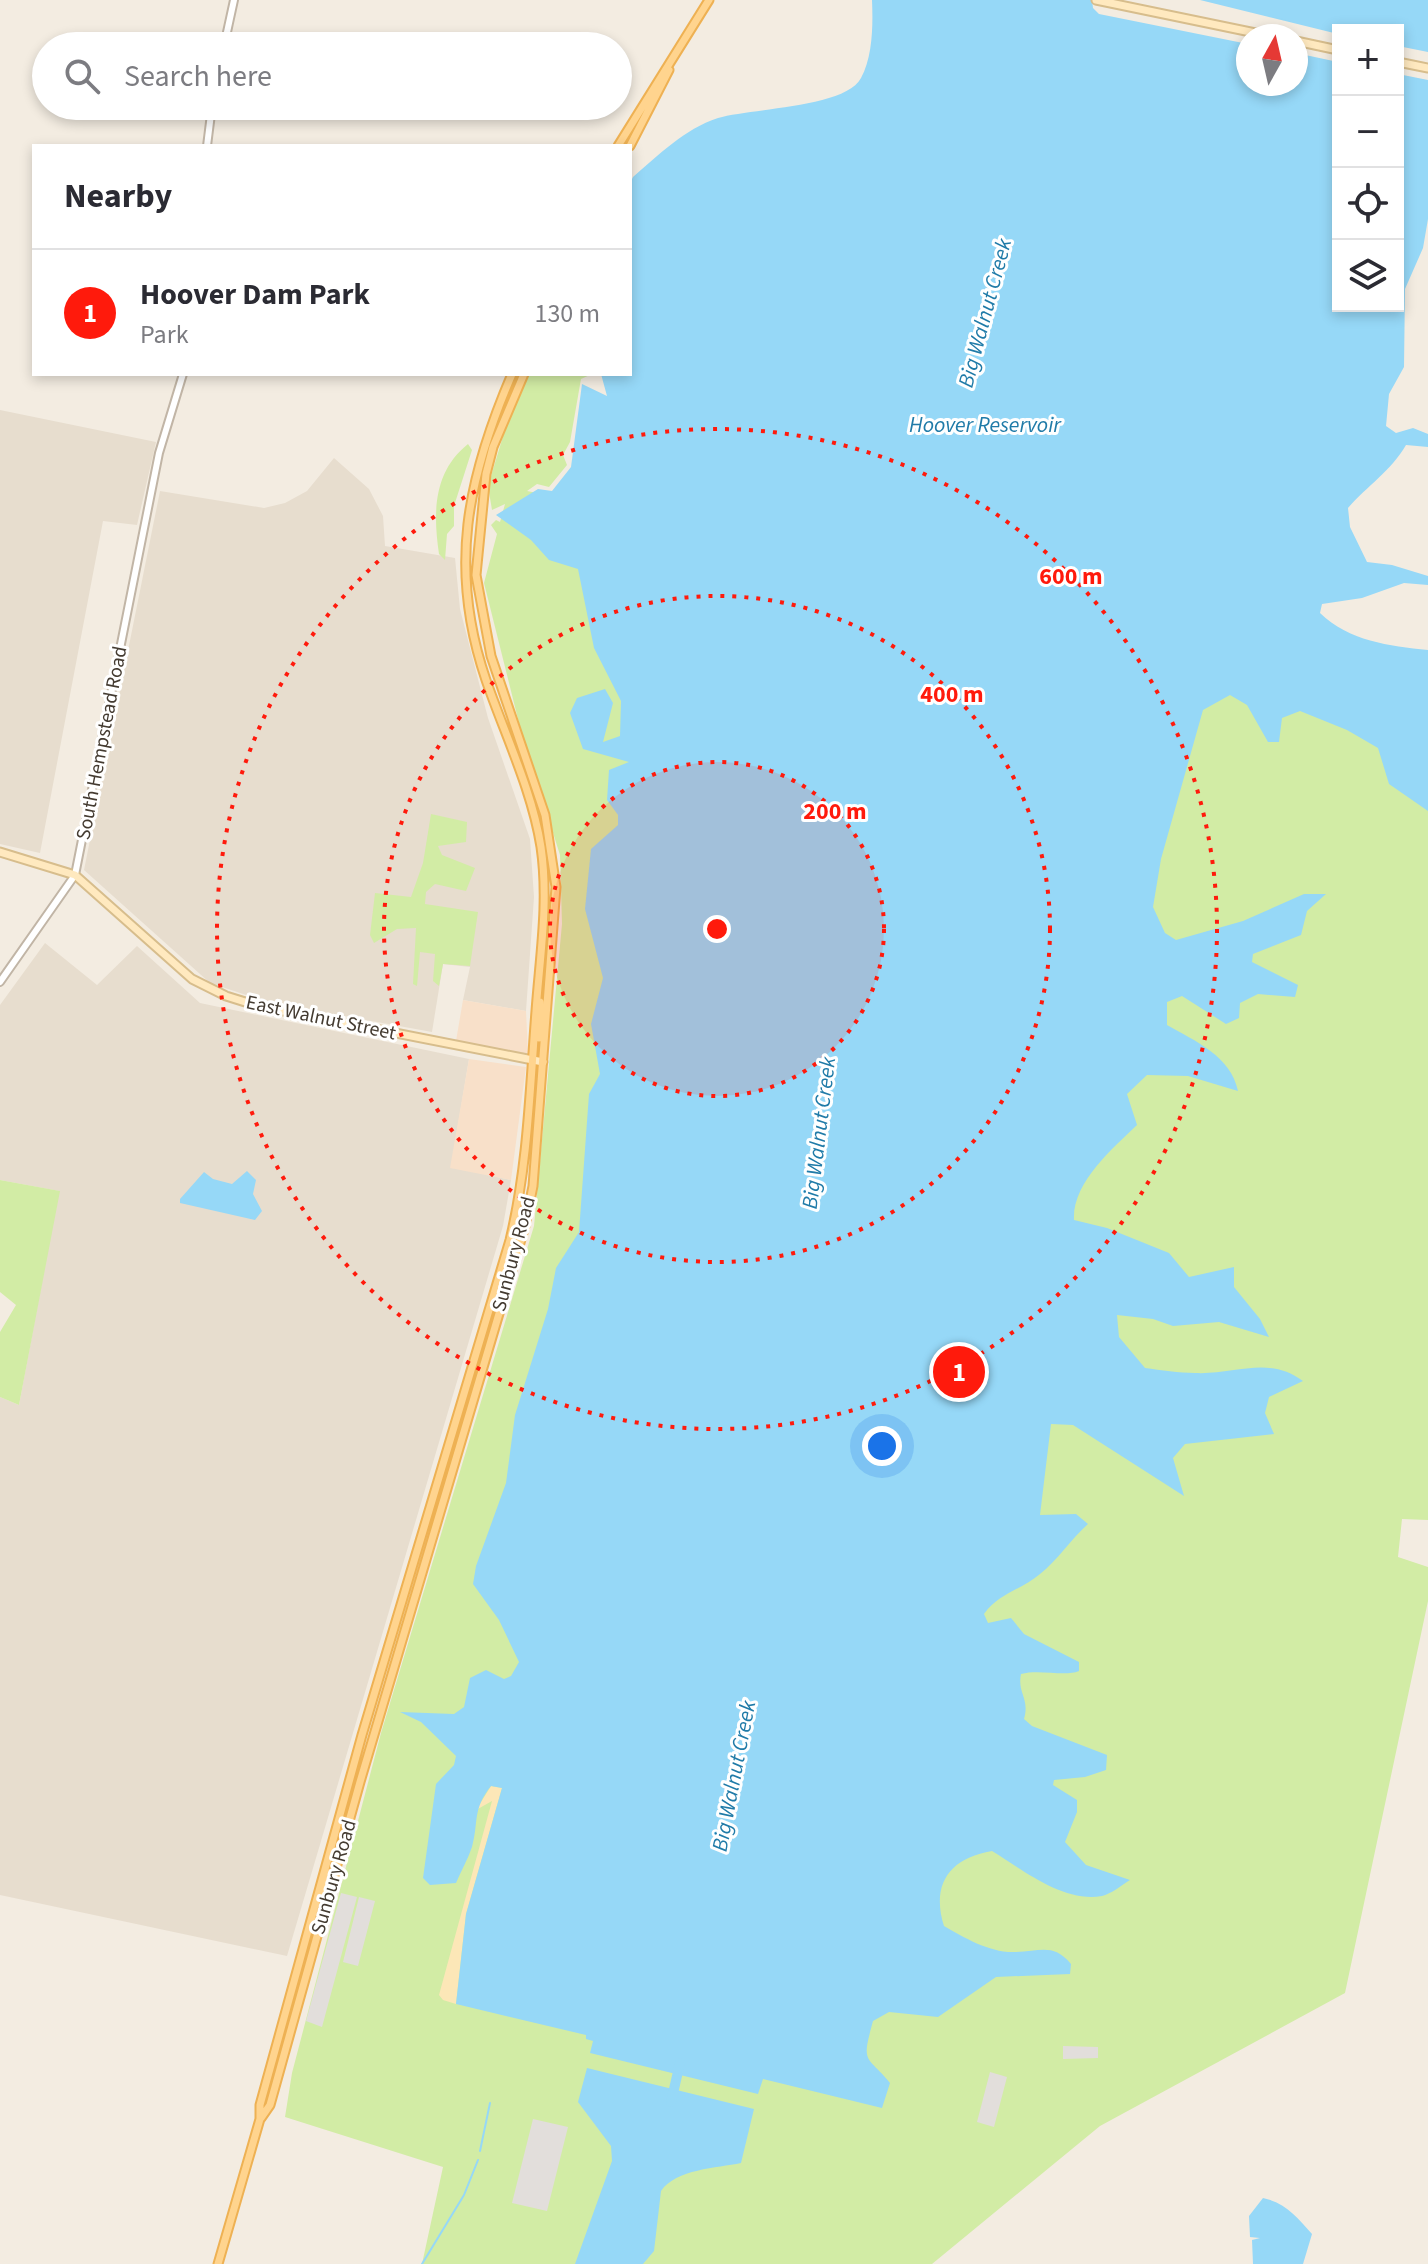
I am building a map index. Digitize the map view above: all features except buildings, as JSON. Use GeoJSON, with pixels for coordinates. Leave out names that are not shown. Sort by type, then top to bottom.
{"type":"FeatureCollection","features":[{"type":"Feature","properties":{"kind":"main road"},"geometry":{"type":"LineString","coordinates":[[619,144],[709,0]]}},
{"type":"Feature","properties":{"kind":"main road"},"geometry":{"type":"LineString","coordinates":[[1096,0],[1236,29]]}},
{"type":"Feature","properties":{"kind":"main road"},"geometry":{"type":"LineString","coordinates":[[1308,44],[1332,49]]}},
{"type":"Feature","properties":{"kind":"main road"},"geometry":{"type":"LineString","coordinates":[[1404,63],[1428,68]]}},
{"type":"Feature","properties":{"kind":"main road"},"geometry":{"type":"LineString","coordinates":[[631,144],[666,82],[670,67]]}},
{"type":"Feature","properties":{"kind":"main road","name":"Sunbury Road"},"geometry":{"type":"LineString","coordinates":[[218,2264],[362,1736],[518,1205],[545,897],[540,844],[477,652],[466,570],[467,523],[473,480],[485,438],[511,376]]}},
{"type":"Feature","properties":{"kind":"main road","name":"Sunbury Road"},"geometry":{"type":"LineString","coordinates":[[260,2119],[270,2105],[525,1226],[535,1164],[556,911],[553,853],[545,815],[491,656],[476,575],[486,474],[493,447],[523,376]]}},
{"type":"Feature","properties":{"kind":"main road","name":"East Walnut Street"},"geometry":{"type":"LineString","coordinates":[[0,852],[75,875],[174,965],[226,996],[258,1006],[543,1062]]}},
{"type":"Feature","properties":{"kind":"main road"},"geometry":{"type":"LineString","coordinates":[[538,993],[542,1011],[538,1051],[543,1062]]}},
{"type":"Feature","properties":{"kind":"main road"},"geometry":{"type":"LineString","coordinates":[[533,1061],[536,1068],[530,1138],[535,1164]]}},
{"type":"Feature","properties":{"kind":"main road"},"geometry":{"type":"LineString","coordinates":[[455,1463],[463,1396]]}},
{"type":"Feature","properties":{"kind":"main road"},"geometry":{"type":"LineString","coordinates":[[437,1521],[445,1460]]}},
{"type":"Feature","properties":{"kind":"main road"},"geometry":{"type":"LineString","coordinates":[[321,1925],[328,1863]]}},
{"type":"Feature","properties":{"kind":"main road"},"geometry":{"type":"LineString","coordinates":[[307,1975],[305,1957],[311,1923]]}},
{"type":"Feature","properties":{"kind":"street"},"geometry":{"type":"LineString","coordinates":[[227,32],[234,0]]}},
{"type":"Feature","properties":{"kind":"street"},"geometry":{"type":"LineString","coordinates":[[207,144],[210,120]]}},
{"type":"Feature","properties":{"kind":"street","name":"South Hempstead Road"},"geometry":{"type":"LineString","coordinates":[[0,982],[75,875],[161,445],[182,376]]}},
{"type":"Feature","properties":{"kind":"shaded area"},"geometry":{"type":"Polygon","coordinates":[[[0,410],[156,442],[137,525],[103,521],[40,853],[0,844],[0,410]]]}},
{"type":"Feature","properties":{"kind":"shaded area"},"geometry":{"type":"Polygon","coordinates":[[[334,458],[369,489],[383,516],[385,546],[455,558],[460,609],[488,718],[530,839],[534,897],[526,1011],[463,1000],[470,967],[443,964],[432,1032],[267,1002],[210,983],[84,870],[160,491],[264,508],[285,503],[307,491],[334,458]]]}},
{"type":"Feature","properties":{"kind":"shaded area"},"geometry":{"type":"Polygon","coordinates":[[[45,943],[97,985],[137,946],[200,1003],[469,1059],[451,1167],[511,1180],[503,1226],[287,1956],[0,1895],[0,1397],[19,1405],[59,1191],[0,1180],[0,1005],[45,943]]]}},
{"type":"Feature","properties":{"kind":"shaded area"},"geometry":{"type":"Polygon","coordinates":[[[463,1000],[526,1011],[528,1054],[456,1041],[463,1000]]]}},
{"type":"Feature","properties":{"kind":"shaded area"},"geometry":{"type":"Polygon","coordinates":[[[469,1059],[526,1067],[511,1180],[450,1168],[469,1059]]]}},
{"type":"Feature","properties":{"kind":"shaded area"},"geometry":{"type":"Polygon","coordinates":[[[341,1893],[357,1897],[322,2027],[306,2021],[341,1893]]]}},
{"type":"Feature","properties":{"kind":"shaded area"},"geometry":{"type":"Polygon","coordinates":[[[359,1897],[375,1901],[358,1966],[343,1962],[359,1897]]]}},
{"type":"Feature","properties":{"kind":"shaded area"},"geometry":{"type":"Polygon","coordinates":[[[1063,2046],[1098,2047],[1098,2058],[1063,2059],[1063,2046]]]}},
{"type":"Feature","properties":{"kind":"shaded area"},"geometry":{"type":"Polygon","coordinates":[[[990,2072],[1007,2077],[994,2127],[977,2122],[990,2072]]]}},
{"type":"Feature","properties":{"kind":"shaded area"},"geometry":{"type":"Polygon","coordinates":[[[533,2119],[568,2127],[547,2211],[512,2203],[533,2119]]]}},
{"type":"Feature","properties":{"kind":"green space"},"geometry":{"type":"Polygon","coordinates":[[[528,376],[588,376],[581,379],[570,442],[563,455],[567,465],[549,487],[537,484],[527,491],[1298,637],[1428,677],[1428,1520],[1402,1519],[1398,1557],[1428,1567],[1428,1601],[1345,1993],[1100,2126],[932,2264],[422,2264],[443,2167],[285,2117],[292,2073],[381,1733],[534,1226],[562,924],[560,855],[521,731],[484,583],[497,534],[491,525],[496,520],[500,522],[505,504],[492,510],[488,486],[504,433],[528,376]]]}},
{"type":"Feature","properties":{"kind":"green space"},"geometry":{"type":"Polygon","coordinates":[[[468,444],[472,450],[454,506],[454,526],[447,534],[445,560],[439,554],[437,539],[438,494],[448,467],[468,444]]]}},
{"type":"Feature","properties":{"kind":"green space"},"geometry":{"type":"Polygon","coordinates":[[[431,814],[467,822],[466,842],[438,846],[442,855],[475,868],[466,891],[435,884],[426,892],[425,904],[478,912],[470,966],[443,964],[439,986],[433,981],[435,954],[420,952],[417,986],[413,984],[416,928],[397,929],[374,943],[370,935],[375,893],[411,897],[423,863],[431,814]]]}},
{"type":"Feature","properties":{"kind":"green space"},"geometry":{"type":"Polygon","coordinates":[[[0,1180],[60,1191],[19,1405],[0,1397],[0,1332],[16,1305],[0,1292],[0,1180]]]}},
{"type":"Feature","properties":{"kind":"sand"},"geometry":{"type":"Polygon","coordinates":[[[491,1786],[502,1788],[466,1914],[456,2004],[443,2000],[439,1995],[492,1801],[476,1810],[491,1786]]]}},
{"type":"Feature","properties":{"kind":"water","name":"Hoover Reservoir"},"geometry":{"type":"Polygon","coordinates":[[[872,0],[1092,0],[1093,8],[1099,14],[1236,42],[1236,96],[1308,96],[1308,56],[1332,61],[1332,312],[1404,312],[1404,75],[1428,80],[1428,219],[1423,248],[1405,289],[1404,367],[1389,394],[1386,426],[1396,433],[1413,428],[1428,434],[1428,447],[1406,445],[1386,471],[1348,508],[1350,527],[1367,562],[1392,565],[1428,576],[1428,585],[1404,583],[1362,598],[1322,604],[1320,613],[1357,636],[1384,644],[1428,650],[1428,811],[1389,784],[1378,748],[1347,730],[1300,711],[1282,718],[1279,742],[1268,742],[1247,705],[1230,695],[1203,710],[1161,859],[1153,907],[1165,933],[1176,940],[1243,921],[1304,894],[1326,894],[1307,911],[1301,935],[1253,954],[1252,962],[1298,985],[1295,997],[1258,994],[1240,1003],[1239,1018],[1226,1024],[1182,996],[1167,1002],[1167,1025],[1220,1059],[1228,1068],[1238,1091],[1188,1076],[1147,1075],[1127,1094],[1137,1125],[1095,1168],[1079,1193],[1075,1206],[1074,1220],[1107,1228],[1169,1253],[1189,1277],[1234,1267],[1234,1287],[1260,1319],[1269,1337],[1219,1322],[1173,1326],[1153,1319],[1117,1315],[1119,1337],[1145,1368],[1195,1373],[1277,1369],[1303,1381],[1269,1397],[1265,1413],[1274,1434],[1185,1444],[1173,1458],[1184,1496],[1073,1425],[1051,1424],[1040,1515],[1076,1514],[1088,1524],[1046,1569],[996,1601],[984,1614],[988,1623],[1011,1618],[1024,1634],[1079,1662],[1079,1671],[1073,1673],[1021,1674],[1026,1706],[1024,1719],[1032,1726],[1107,1755],[1106,1770],[1085,1777],[1054,1780],[1053,1785],[1077,1800],[1077,1812],[1065,1842],[1086,1865],[1130,1880],[1105,1895],[1088,1897],[1073,1895],[1044,1883],[992,1851],[954,1867],[942,1886],[940,1898],[944,1926],[996,1950],[1058,1953],[1071,1964],[1070,1974],[996,1977],[938,2017],[889,2012],[873,2021],[867,2045],[868,2058],[890,2083],[882,2108],[763,2079],[758,2094],[590,2053],[593,2041],[586,2039],[586,2035],[456,2004],[466,1914],[502,1788],[491,1786],[481,1802],[472,1847],[456,1883],[430,1885],[423,1878],[436,1784],[454,1765],[456,1756],[421,1722],[400,1712],[454,1714],[464,1707],[470,1678],[486,1670],[504,1679],[511,1676],[519,1662],[499,1620],[473,1584],[476,1566],[506,1483],[515,1415],[548,1309],[556,1268],[579,1232],[589,1094],[600,1074],[591,1024],[603,978],[585,909],[591,849],[618,825],[618,815],[607,800],[609,770],[629,762],[583,749],[570,713],[577,698],[605,689],[613,703],[603,742],[620,736],[621,701],[594,648],[578,569],[549,560],[531,540],[496,515],[538,489],[552,491],[571,467],[582,384],[607,396],[602,376],[632,376],[633,177],[672,143],[718,118],[796,106],[837,96],[852,88],[861,78],[870,50],[872,0]]]}},
{"type":"Feature","properties":{"kind":"water"},"geometry":{"type":"Polygon","coordinates":[[[1200,0],[1428,0],[1428,52],[1404,47],[1404,24],[1332,24],[1332,33],[1308,27],[1308,24],[1200,0]]]}},
{"type":"Feature","properties":{"kind":"water"},"geometry":{"type":"Polygon","coordinates":[[[247,1171],[256,1180],[253,1194],[262,1211],[255,1220],[180,1203],[180,1199],[204,1172],[213,1179],[232,1184],[247,1171]]]}},
{"type":"Feature","properties":{"kind":"water"},"geometry":{"type":"Polygon","coordinates":[[[587,2068],[754,2109],[741,2163],[687,2174],[676,2178],[661,2191],[654,2251],[643,2264],[575,2264],[612,2161],[611,2146],[578,2102],[587,2068]]]}},
{"type":"Feature","properties":{"kind":"water"},"geometry":{"type":"Polygon","coordinates":[[[1263,2198],[1285,2207],[1312,2234],[1303,2264],[1253,2264],[1252,2240],[1260,2238],[1250,2237],[1249,2216],[1263,2198]]]}},
{"type":"Feature","properties":{"kind":"waterway","name":"Big Walnut Creek"},"geometry":{"type":"LineString","coordinates":[[671,2102],[680,2063]]}},
{"type":"Feature","properties":{"kind":"waterway"},"geometry":{"type":"LineString","coordinates":[[480,2151],[490,2103]]}},
{"type":"Feature","properties":{"kind":"waterway"},"geometry":{"type":"LineString","coordinates":[[422,2264],[464,2195],[478,2160]]}},
{"type":"Feature","properties":{"kind":"place","name":"Hoover Dam Park"},"geometry":{"type":"Point","coordinates":[959,1372]}}]}
